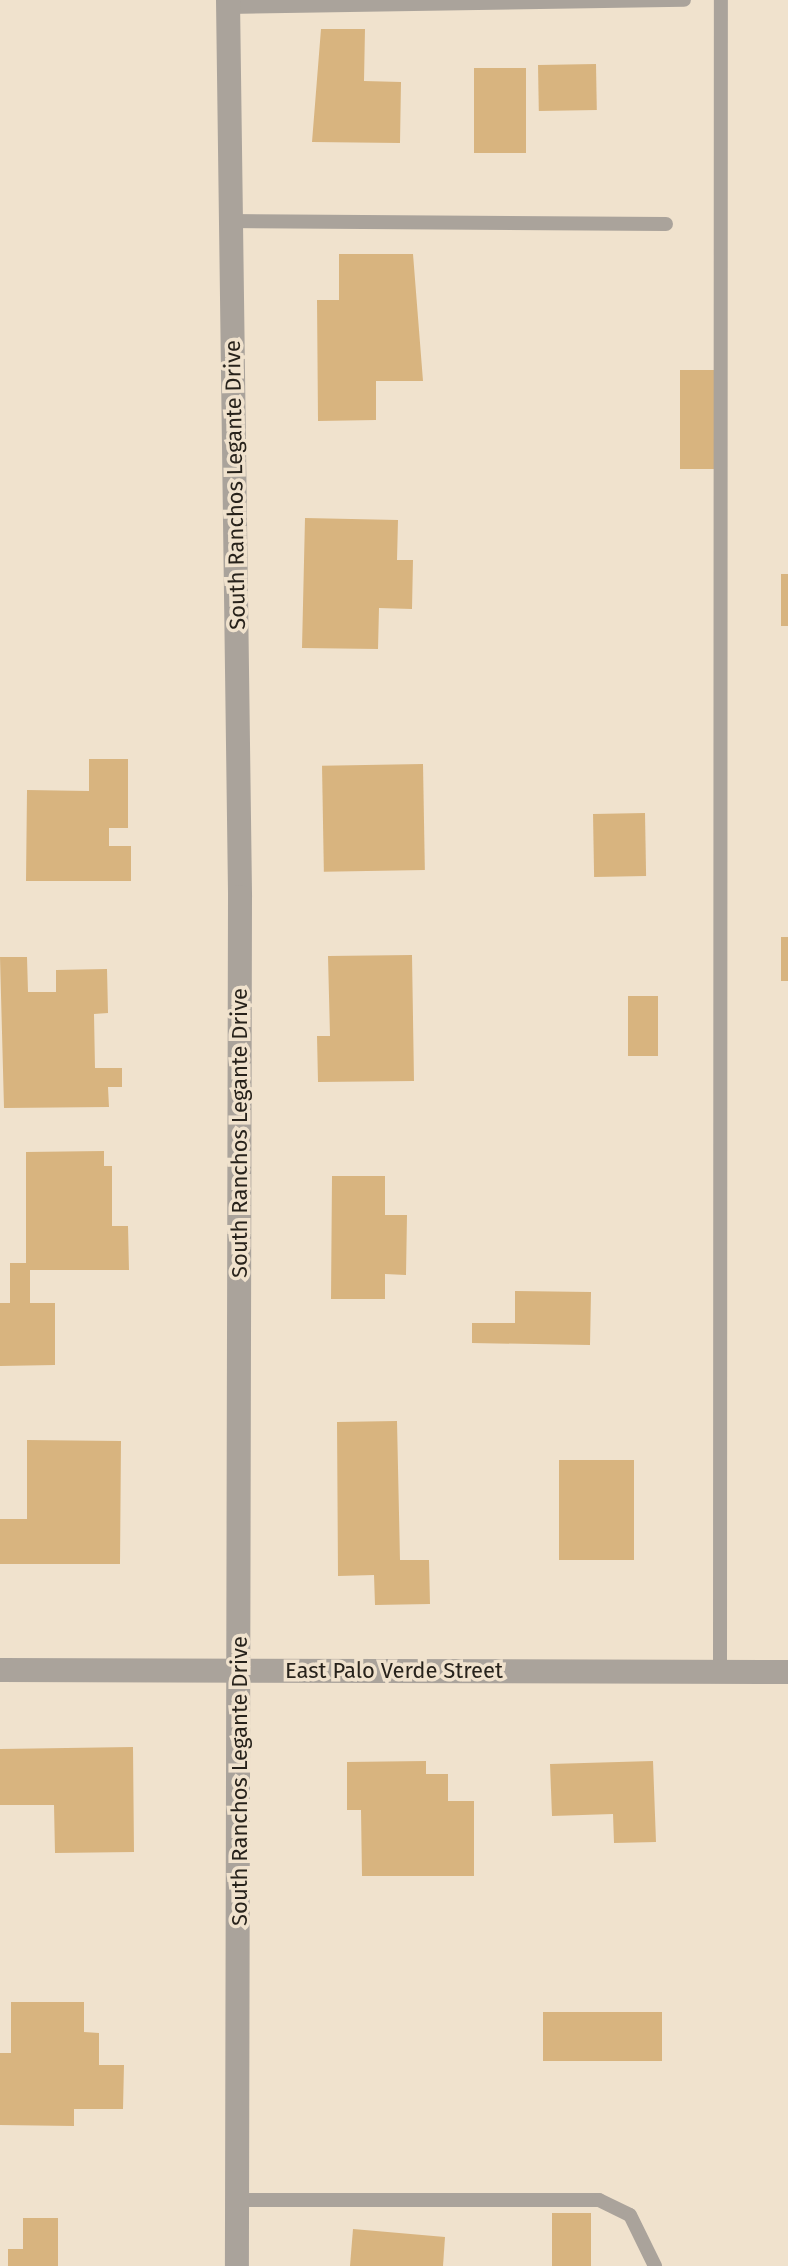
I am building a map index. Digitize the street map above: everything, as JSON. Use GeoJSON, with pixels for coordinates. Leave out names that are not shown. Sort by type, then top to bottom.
{"type":"FeatureCollection","features":[{"type":"Feature","properties":{"kind":"street","name":"South Ranchos Legante Drive"},"geometry":{"type":"LineString","coordinates":[[228,3],[240,1671],[237,2266]]}},
{"type":"Feature","properties":{"kind":"street","name":"East Palo Verde Street"},"geometry":{"type":"LineString","coordinates":[[0,1670],[788,1672]]}},
{"type":"Feature","properties":{"kind":"lane"},"geometry":{"type":"LineString","coordinates":[[228,3],[684,0]]}},
{"type":"Feature","properties":{"kind":"lane"},"geometry":{"type":"LineString","coordinates":[[720,1671],[721,0]]}},
{"type":"Feature","properties":{"kind":"lane"},"geometry":{"type":"LineString","coordinates":[[231,221],[666,224]]}},
{"type":"Feature","properties":{"kind":"lane"},"geometry":{"type":"LineString","coordinates":[[237,2200],[599,2200],[630,2215],[655,2266]]}},
{"type":"Feature","properties":{"kind":"building"},"geometry":{"type":"Polygon","coordinates":[[[321,29],[365,29],[364,81],[401,82],[400,143],[312,142],[321,29]]]}},
{"type":"Feature","properties":{"kind":"building"},"geometry":{"type":"Polygon","coordinates":[[[596,64],[597,110],[539,111],[538,65],[596,64]]]}},
{"type":"Feature","properties":{"kind":"building"},"geometry":{"type":"Polygon","coordinates":[[[474,68],[526,68],[526,153],[474,153],[474,68]]]}},
{"type":"Feature","properties":{"kind":"building"},"geometry":{"type":"Polygon","coordinates":[[[339,254],[413,254],[423,381],[376,381],[376,420],[318,421],[317,300],[339,300],[339,254]]]}},
{"type":"Feature","properties":{"kind":"building"},"geometry":{"type":"Polygon","coordinates":[[[680,370],[714,370],[714,469],[680,469],[680,370]]]}},
{"type":"Feature","properties":{"kind":"building"},"geometry":{"type":"Polygon","coordinates":[[[305,518],[398,520],[397,560],[413,560],[412,609],[379,608],[378,649],[302,648],[305,518]]]}},
{"type":"Feature","properties":{"kind":"building"},"geometry":{"type":"Polygon","coordinates":[[[781,574],[788,574],[788,626],[781,626],[781,574]]]}},
{"type":"Feature","properties":{"kind":"building"},"geometry":{"type":"Polygon","coordinates":[[[89,759],[128,759],[128,828],[109,828],[109,846],[131,846],[131,881],[26,881],[27,790],[89,791],[89,759]]]}},
{"type":"Feature","properties":{"kind":"building"},"geometry":{"type":"Polygon","coordinates":[[[423,764],[425,870],[324,872],[322,766],[423,764]]]}},
{"type":"Feature","properties":{"kind":"building"},"geometry":{"type":"Polygon","coordinates":[[[645,813],[646,876],[594,877],[593,814],[645,813]]]}},
{"type":"Feature","properties":{"kind":"building"},"geometry":{"type":"Polygon","coordinates":[[[781,937],[788,937],[788,981],[781,981],[781,937]]]}},
{"type":"Feature","properties":{"kind":"building"},"geometry":{"type":"Polygon","coordinates":[[[412,955],[414,1081],[318,1082],[317,1036],[330,1036],[328,956],[412,955]]]}},
{"type":"Feature","properties":{"kind":"building"},"geometry":{"type":"Polygon","coordinates":[[[0,957],[27,957],[28,992],[56,992],[56,970],[107,969],[108,1013],[94,1014],[95,1068],[122,1068],[122,1087],[108,1087],[109,1107],[4,1108],[0,957]]]}},
{"type":"Feature","properties":{"kind":"building"},"geometry":{"type":"Polygon","coordinates":[[[628,996],[658,996],[658,1056],[628,1056],[628,996]]]}},
{"type":"Feature","properties":{"kind":"building"},"geometry":{"type":"Polygon","coordinates":[[[104,1151],[104,1166],[112,1166],[112,1226],[128,1226],[129,1270],[30,1270],[30,1303],[55,1303],[55,1365],[0,1366],[0,1303],[10,1303],[10,1263],[26,1263],[26,1152],[104,1151]]]}},
{"type":"Feature","properties":{"kind":"building"},"geometry":{"type":"Polygon","coordinates":[[[332,1176],[385,1176],[385,1215],[407,1215],[406,1275],[385,1274],[385,1299],[331,1299],[332,1176]]]}},
{"type":"Feature","properties":{"kind":"building"},"geometry":{"type":"Polygon","coordinates":[[[515,1291],[591,1292],[590,1345],[472,1343],[472,1323],[515,1323],[515,1291]]]}},
{"type":"Feature","properties":{"kind":"building"},"geometry":{"type":"Polygon","coordinates":[[[397,1421],[400,1560],[429,1560],[430,1604],[375,1605],[374,1575],[338,1576],[337,1422],[397,1421]]]}},
{"type":"Feature","properties":{"kind":"building"},"geometry":{"type":"Polygon","coordinates":[[[27,1440],[121,1441],[120,1564],[0,1564],[0,1519],[27,1519],[27,1440]]]}},
{"type":"Feature","properties":{"kind":"building"},"geometry":{"type":"Polygon","coordinates":[[[559,1460],[634,1460],[634,1560],[559,1560],[559,1460]]]}},
{"type":"Feature","properties":{"kind":"building"},"geometry":{"type":"Polygon","coordinates":[[[133,1747],[134,1852],[55,1853],[54,1805],[0,1805],[0,1749],[133,1747]]]}},
{"type":"Feature","properties":{"kind":"building"},"geometry":{"type":"Polygon","coordinates":[[[426,1761],[426,1774],[448,1774],[448,1801],[474,1801],[474,1876],[362,1876],[361,1810],[347,1810],[347,1762],[426,1761]]]}},
{"type":"Feature","properties":{"kind":"building"},"geometry":{"type":"Polygon","coordinates":[[[653,1761],[656,1842],[614,1843],[613,1814],[552,1816],[550,1764],[653,1761]]]}},
{"type":"Feature","properties":{"kind":"building"},"geometry":{"type":"Polygon","coordinates":[[[11,2002],[84,2002],[84,2032],[99,2033],[99,2065],[124,2065],[123,2109],[74,2109],[74,2126],[0,2125],[0,2053],[11,2053],[11,2002]]]}},
{"type":"Feature","properties":{"kind":"building"},"geometry":{"type":"Polygon","coordinates":[[[543,2012],[662,2012],[662,2061],[543,2061],[543,2012]]]}},
{"type":"Feature","properties":{"kind":"building"},"geometry":{"type":"Polygon","coordinates":[[[552,2213],[591,2213],[591,2266],[552,2266],[552,2213]]]}},
{"type":"Feature","properties":{"kind":"building"},"geometry":{"type":"Polygon","coordinates":[[[23,2218],[58,2218],[58,2266],[8,2266],[8,2249],[23,2249],[23,2218]]]}},
{"type":"Feature","properties":{"kind":"building"},"geometry":{"type":"Polygon","coordinates":[[[353,2229],[445,2237],[443,2266],[350,2266],[353,2229]]]}}]}
